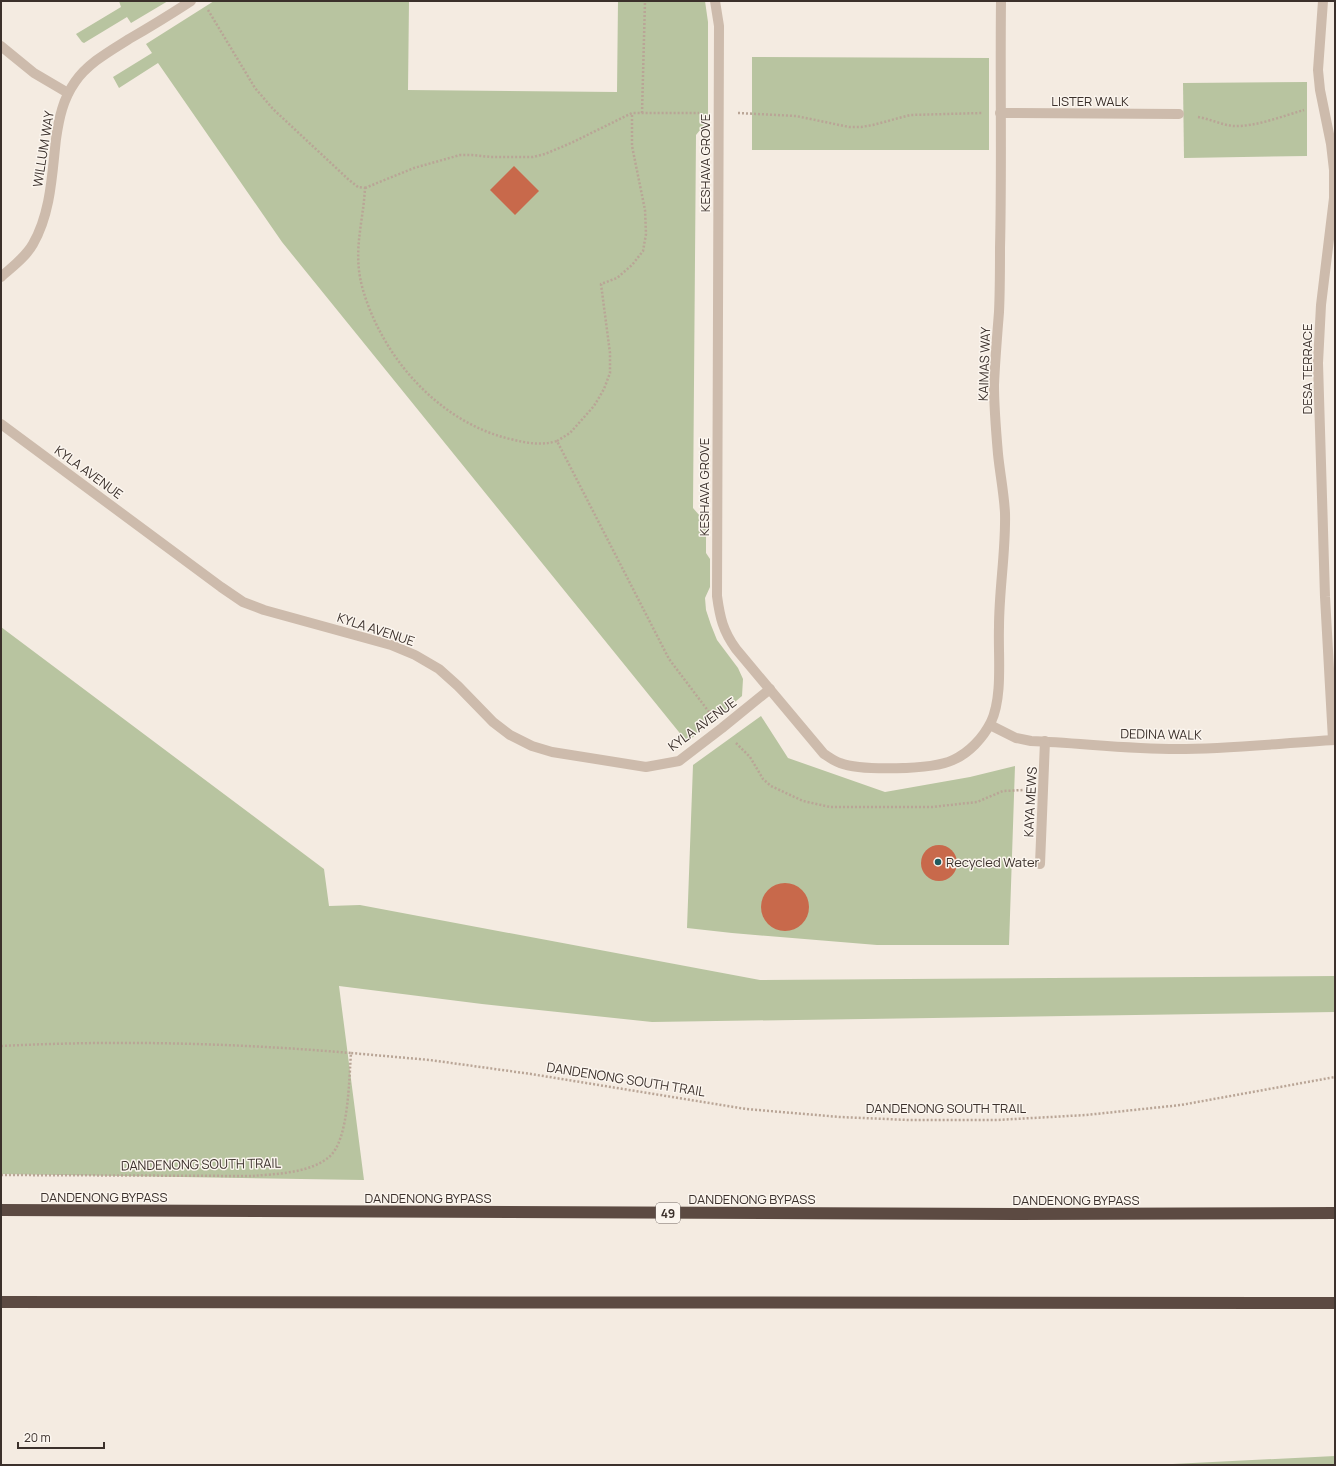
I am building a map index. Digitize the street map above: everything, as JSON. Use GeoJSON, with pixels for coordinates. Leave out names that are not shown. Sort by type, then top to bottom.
{"type":"FeatureCollection","features":[{"type":"Feature","properties":{"kind":"highway","name":"DANDENONG BYPASS"},"geometry":{"type":"LineString","coordinates":[[1,1210],[1006,1214],[1335,1213]]}},
{"type":"Feature","properties":{"kind":"highway"},"geometry":{"type":"LineString","coordinates":[[1,1302],[1335,1303]]}},
{"type":"Feature","properties":{"kind":"street","name":"WILLUM WAY"},"geometry":{"type":"LineString","coordinates":[[1,277],[19,262],[32,246],[41,227],[47,209],[62,106],[76,80],[86,69],[101,57],[191,1]]}},
{"type":"Feature","properties":{"kind":"street","name":"KESHAVA GROVE"},"geometry":{"type":"LineString","coordinates":[[715,1],[719,26],[717,596],[722,625],[726,635],[736,649],[824,754],[841,763],[868,767],[930,766],[941,764],[965,753],[978,742],[990,725]]}},
{"type":"Feature","properties":{"kind":"street","name":"KAIMAS WAY"},"geometry":{"type":"LineString","coordinates":[[990,725],[995,712],[997,700],[999,604],[1004,536],[1003,488],[997,434],[994,386],[1000,246],[1001,1]]}},
{"type":"Feature","properties":{"kind":"street","name":"DESA TERRACE"},"geometry":{"type":"LineString","coordinates":[[1323,1],[1318,70],[1322,105],[1331,144],[1334,170],[1334,198],[1321,305],[1318,363],[1325,597],[1334,740]]}},
{"type":"Feature","properties":{"kind":"street"},"geometry":{"type":"LineString","coordinates":[[1,46],[34,73],[68,93]]}},
{"type":"Feature","properties":{"kind":"street","name":"LISTER WALK"},"geometry":{"type":"LineString","coordinates":[[1000,113],[1179,114]]}},
{"type":"Feature","properties":{"kind":"street","name":"KYLA AVENUE"},"geometry":{"type":"LineString","coordinates":[[1,424],[243,602],[264,610],[391,645],[415,655],[438,669],[510,735],[532,746],[552,752],[646,767],[679,761],[770,689]]}},
{"type":"Feature","properties":{"kind":"street","name":"DEDINA WALK"},"geometry":{"type":"LineString","coordinates":[[990,725],[1016,738],[1129,747],[1177,749],[1334,740]]}},
{"type":"Feature","properties":{"kind":"street","name":"KAYA MEWS"},"geometry":{"type":"LineString","coordinates":[[1040,864],[1045,741]]}},
{"type":"Feature","properties":{"kind":"path"},"geometry":{"type":"LineString","coordinates":[[642,113],[645,1]]}},
{"type":"Feature","properties":{"kind":"path"},"geometry":{"type":"LineString","coordinates":[[206,7],[255,88],[273,109],[348,179],[358,187],[364,188],[414,168],[460,155],[491,158],[526,157],[545,154],[632,113],[767,114],[796,116],[855,127],[873,125],[910,115],[1000,113]]}},
{"type":"Feature","properties":{"kind":"path"},"geometry":{"type":"LineString","coordinates":[[1179,114],[1205,118],[1232,126],[1253,123],[1322,105]]}},
{"type":"Feature","properties":{"kind":"path"},"geometry":{"type":"LineString","coordinates":[[364,188],[364,206],[358,241],[358,258],[363,289],[377,325],[387,345],[400,364],[432,397],[464,421],[493,435],[523,442],[546,444],[557,441],[570,433],[594,406],[604,389],[610,373],[610,353],[600,284],[617,278],[643,251],[646,234],[645,210],[632,146],[632,113]]}},
{"type":"Feature","properties":{"kind":"path"},"geometry":{"type":"LineString","coordinates":[[557,441],[669,659],[722,728],[750,757],[763,779],[771,786],[803,801],[830,807],[932,807],[977,802],[1003,791],[1044,789]]}},
{"type":"Feature","properties":{"kind":"path"},"geometry":{"type":"LineString","coordinates":[[1,1046],[106,1043],[211,1045],[290,1048],[350,1053]]}},
{"type":"Feature","properties":{"kind":"path","name":"DANDENONG SOUTH TRAIL"},"geometry":{"type":"LineString","coordinates":[[1,1175],[252,1176],[288,1173],[312,1167],[330,1157],[342,1138],[346,1114],[350,1053],[430,1060],[531,1074],[746,1109],[840,1117],[909,1120],[997,1120],[1110,1113],[1181,1106],[1335,1077]]}},
{"type":"Feature","properties":{"kind":"green space"},"geometry":{"type":"Polygon","coordinates":[[[119,1],[168,1],[131,23],[127,17],[84,43],[82,42],[76,34],[121,7],[119,1]]]}},
{"type":"Feature","properties":{"kind":"green space"},"geometry":{"type":"Polygon","coordinates":[[[214,1],[409,1],[408,90],[617,92],[618,1],[705,1],[708,22],[708,120],[696,135],[693,508],[706,523],[706,553],[710,559],[710,587],[705,598],[706,610],[717,640],[738,668],[743,679],[742,696],[687,742],[282,242],[158,63],[119,88],[113,77],[152,53],[146,44],[214,1]]]}},
{"type":"Feature","properties":{"kind":"green space"},"geometry":{"type":"Polygon","coordinates":[[[752,57],[989,58],[989,150],[752,150],[752,57]]]}},
{"type":"Feature","properties":{"kind":"green space"},"geometry":{"type":"Polygon","coordinates":[[[1307,82],[1307,156],[1184,158],[1183,83],[1307,82]]]}},
{"type":"Feature","properties":{"kind":"green space"},"geometry":{"type":"Polygon","coordinates":[[[1,627],[324,869],[329,906],[360,905],[760,980],[1335,976],[1335,1012],[652,1022],[482,1004],[339,986],[364,1180],[1,1174],[1,627]]]}},
{"type":"Feature","properties":{"kind":"green space"},"geometry":{"type":"Polygon","coordinates":[[[761,716],[788,758],[885,792],[970,777],[1015,766],[1009,945],[877,945],[687,928],[693,765],[761,716]]]}},
{"type":"Feature","properties":{"kind":"green space"},"geometry":{"type":"Polygon","coordinates":[[[1335,1456],[1335,1465],[1153,1465],[1335,1456]]]}},
{"type":"Feature","properties":{"kind":"building"},"geometry":{"type":"Polygon","coordinates":[[[514,166],[539,191],[515,215],[490,190],[514,166]]]}},
{"type":"Feature","properties":{"kind":"building","name":"Recycled Water"},"geometry":{"type":"Polygon","coordinates":[[[943,845],[952,850],[956,856],[956,870],[952,876],[943,881],[935,881],[926,876],[922,870],[921,859],[926,850],[932,846],[943,845]]]}},
{"type":"Feature","properties":{"kind":"building"},"geometry":{"type":"Polygon","coordinates":[[[785,883],[794,885],[802,890],[807,898],[809,907],[807,916],[802,924],[794,929],[785,931],[776,929],[768,924],[763,916],[761,907],[763,898],[768,890],[776,885],[785,883]]]}},
{"type":"Feature","properties":{"kind":"place","name":"Recycled Water"},"geometry":{"type":"Point","coordinates":[938,862]}}]}
